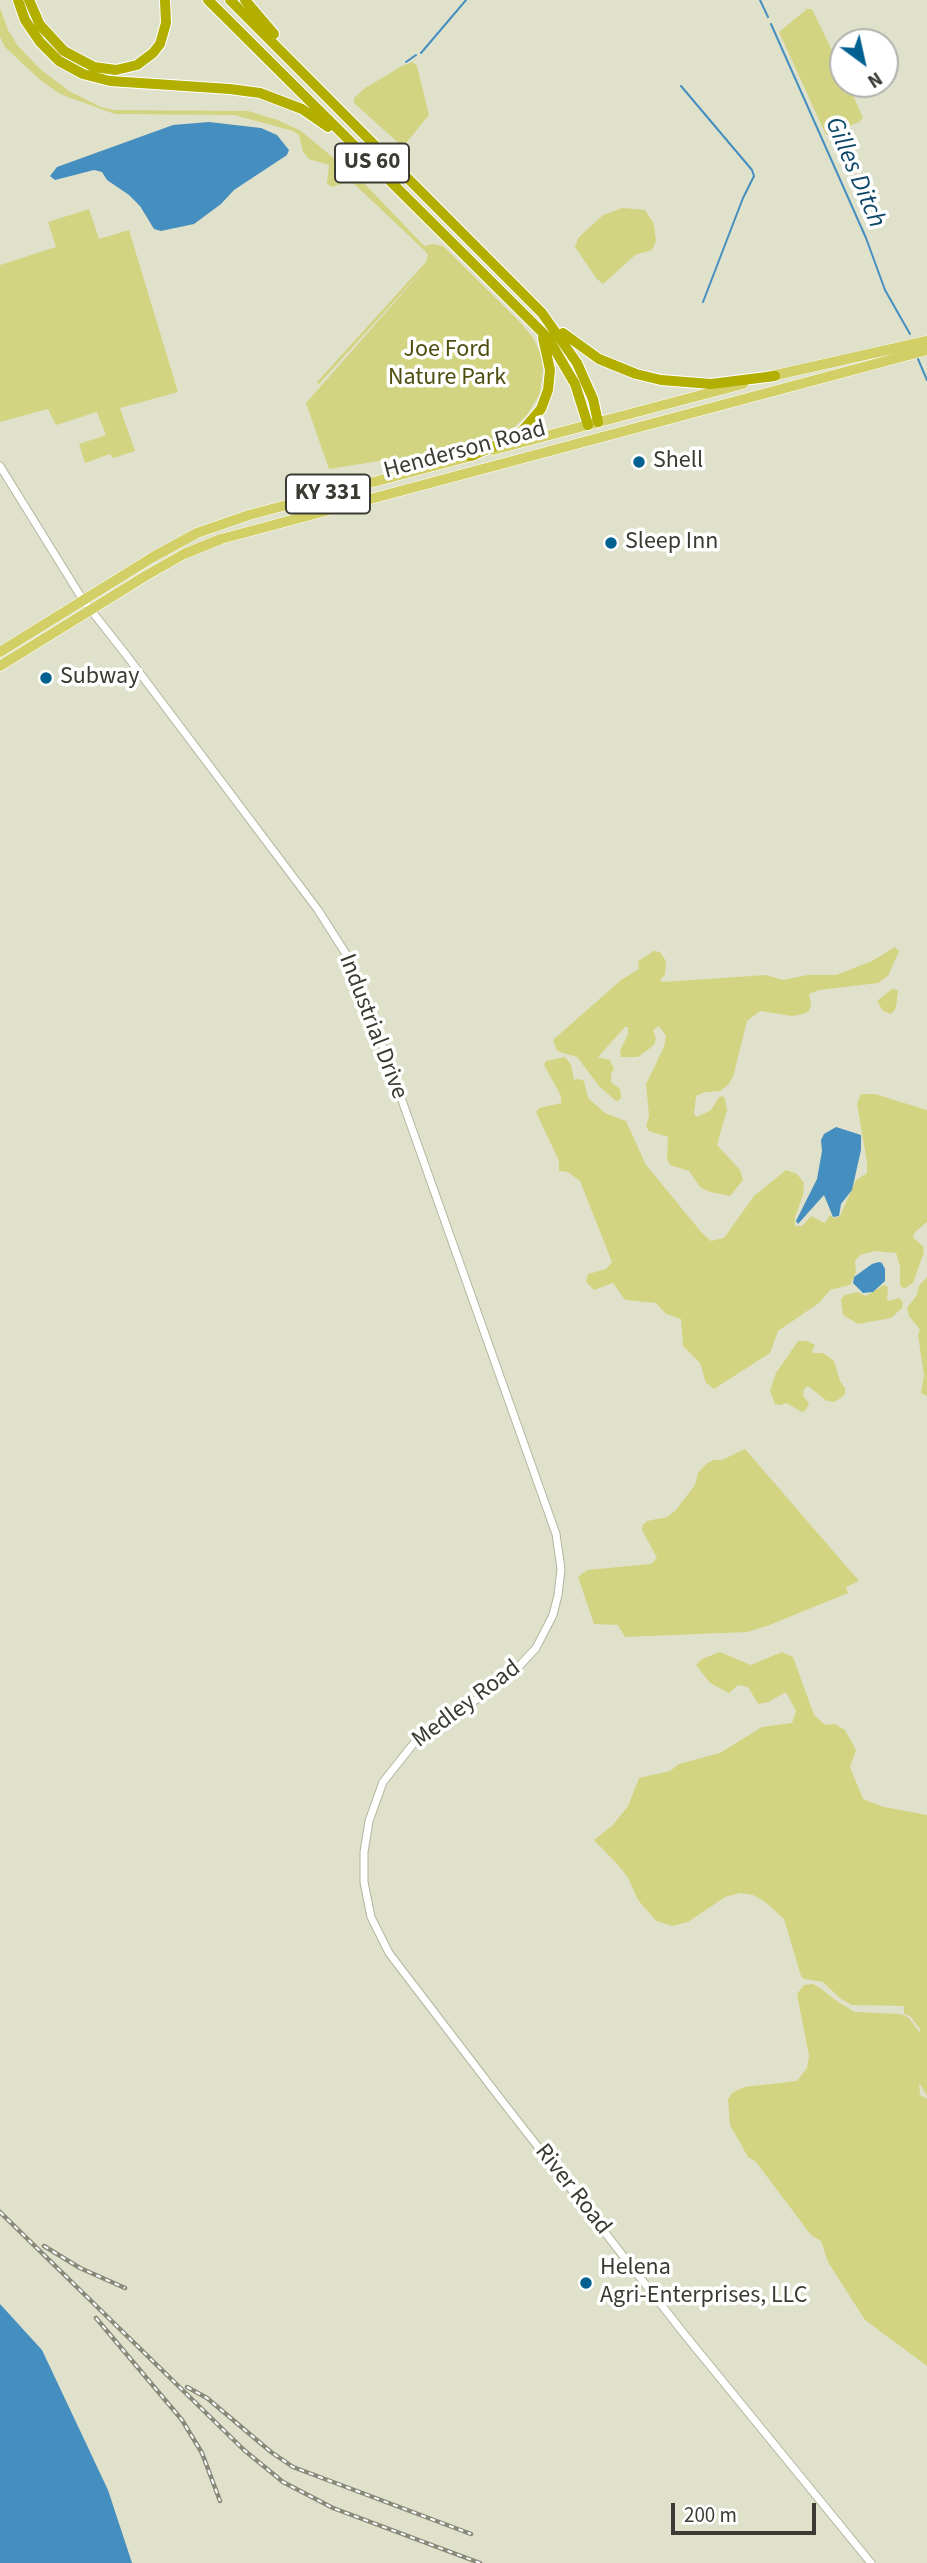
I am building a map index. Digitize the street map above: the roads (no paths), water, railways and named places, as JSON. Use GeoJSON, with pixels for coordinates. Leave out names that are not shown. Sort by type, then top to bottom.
{"type":"FeatureCollection","features":[{"type":"Feature","properties":{"kind":"highway"},"geometry":{"type":"LineString","coordinates":[[18,0],[25,20],[40,42],[59,61],[83,74],[110,81],[246,90],[275,97],[302,109],[332,130],[444,235]]}},
{"type":"Feature","properties":{"kind":"highway"},"geometry":{"type":"LineString","coordinates":[[29,0],[40,24],[64,51],[94,67],[116,71],[146,60],[160,44],[166,23],[165,0]]}},
{"type":"Feature","properties":{"kind":"highway","name":"US 60"},"geometry":{"type":"LineString","coordinates":[[208,0],[548,338],[566,367],[593,424]]}},
{"type":"Feature","properties":{"kind":"highway","name":"US 60"},"geometry":{"type":"LineString","coordinates":[[230,0],[542,313],[588,352],[636,374],[661,380],[699,384],[775,376]]}},
{"type":"Feature","properties":{"kind":"highway"},"geometry":{"type":"LineString","coordinates":[[245,0],[328,97]]}},
{"type":"Feature","properties":{"kind":"highway"},"geometry":{"type":"LineString","coordinates":[[542,313],[577,363],[593,399],[593,424]]}},
{"type":"Feature","properties":{"kind":"highway"},"geometry":{"type":"LineString","coordinates":[[470,456],[521,432],[541,409],[548,390],[550,370],[547,349],[536,326]]}},
{"type":"Feature","properties":{"kind":"main road","name":"Henderson Road"},"geometry":{"type":"LineString","coordinates":[[0,652],[174,544],[210,528],[775,376],[927,341]]}},
{"type":"Feature","properties":{"kind":"main road","name":"Henderson Road"},"geometry":{"type":"LineString","coordinates":[[0,666],[171,561],[221,539],[927,350]]}},
{"type":"Feature","properties":{"kind":"main road"},"geometry":{"type":"LineString","coordinates":[[593,424],[597,438]]}},
{"type":"Feature","properties":{"kind":"street","name":"Industrial Drive"},"geometry":{"type":"LineString","coordinates":[[0,467],[83,600],[318,910],[346,954],[361,985],[556,1534],[560,1582],[556,1606],[548,1626]]}},
{"type":"Feature","properties":{"kind":"street","name":"Medley Road"},"geometry":{"type":"LineString","coordinates":[[383,1782],[414,1743],[519,1667],[536,1648],[548,1626]]}},
{"type":"Feature","properties":{"kind":"street","name":"River Road"},"geometry":{"type":"LineString","coordinates":[[383,1782],[369,1821],[363,1868],[372,1917],[389,1953],[685,2335],[871,2563]]}},
{"type":"Feature","properties":{"kind":"water"},"geometry":{"type":"Polygon","coordinates":[[[209,122],[261,128],[277,135],[289,150],[287,155],[234,190],[221,204],[194,224],[161,231],[154,229],[140,206],[107,180],[102,172],[94,170],[55,180],[50,176],[57,167],[173,125],[209,122]]]}},
{"type":"Feature","properties":{"kind":"water"},"geometry":{"type":"Polygon","coordinates":[[[836,1127],[861,1135],[861,1150],[852,1190],[841,1204],[839,1216],[833,1217],[824,1195],[798,1224],[796,1221],[817,1179],[822,1151],[821,1140],[824,1134],[836,1127]]]}},
{"type":"Feature","properties":{"kind":"water"},"geometry":{"type":"Polygon","coordinates":[[[879,1262],[885,1269],[885,1281],[873,1292],[863,1293],[853,1283],[854,1277],[879,1262]]]}},
{"type":"Feature","properties":{"kind":"water"},"geometry":{"type":"Polygon","coordinates":[[[0,2304],[42,2350],[108,2490],[132,2563],[0,2563],[0,2304]]]}},
{"type":"Feature","properties":{"kind":"waterway"},"geometry":{"type":"LineString","coordinates":[[421,53],[466,0]]}},
{"type":"Feature","properties":{"kind":"waterway","name":"Gilles Ditch"},"geometry":{"type":"LineString","coordinates":[[760,0],[768,17]]}},
{"type":"Feature","properties":{"kind":"waterway","name":"Gilles Ditch"},"geometry":{"type":"LineString","coordinates":[[771,24],[866,238],[885,290],[910,334]]}},
{"type":"Feature","properties":{"kind":"waterway"},"geometry":{"type":"LineString","coordinates":[[406,62],[416,55]]}},
{"type":"Feature","properties":{"kind":"waterway"},"geometry":{"type":"LineString","coordinates":[[681,86],[752,170],[754,176],[703,302]]}},
{"type":"Feature","properties":{"kind":"waterway","name":"Gilles Ditch"},"geometry":{"type":"LineString","coordinates":[[918,359],[927,380]]}},
{"type":"Feature","properties":{"kind":"railway"},"geometry":{"type":"LineString","coordinates":[[0,2212],[244,2450],[283,2482],[333,2508],[480,2563]]}},
{"type":"Feature","properties":{"kind":"railway"},"geometry":{"type":"LineString","coordinates":[[44,2246],[80,2268],[125,2288]]}},
{"type":"Feature","properties":{"kind":"railway"},"geometry":{"type":"LineString","coordinates":[[96,2318],[182,2420],[202,2453],[220,2501]]}},
{"type":"Feature","properties":{"kind":"railway"},"geometry":{"type":"LineString","coordinates":[[187,2387],[207,2398],[293,2467],[471,2534]]}},
{"type":"Feature","properties":{"kind":"place","name":"Shell"},"geometry":{"type":"Point","coordinates":[639,462]}},
{"type":"Feature","properties":{"kind":"place","name":"Sleep Inn"},"geometry":{"type":"Point","coordinates":[611,543]}},
{"type":"Feature","properties":{"kind":"place","name":"Subway"},"geometry":{"type":"Point","coordinates":[46,678]}},
{"type":"Feature","properties":{"kind":"place","name":"Helena Agri-Enterprises, LLC"},"geometry":{"type":"Point","coordinates":[586,2283]}},
{"type":"Feature","properties":{"kind":"park label","name":"Joe Ford Nature Park"},"geometry":{"type":"Point","coordinates":[447,365]}}]}
